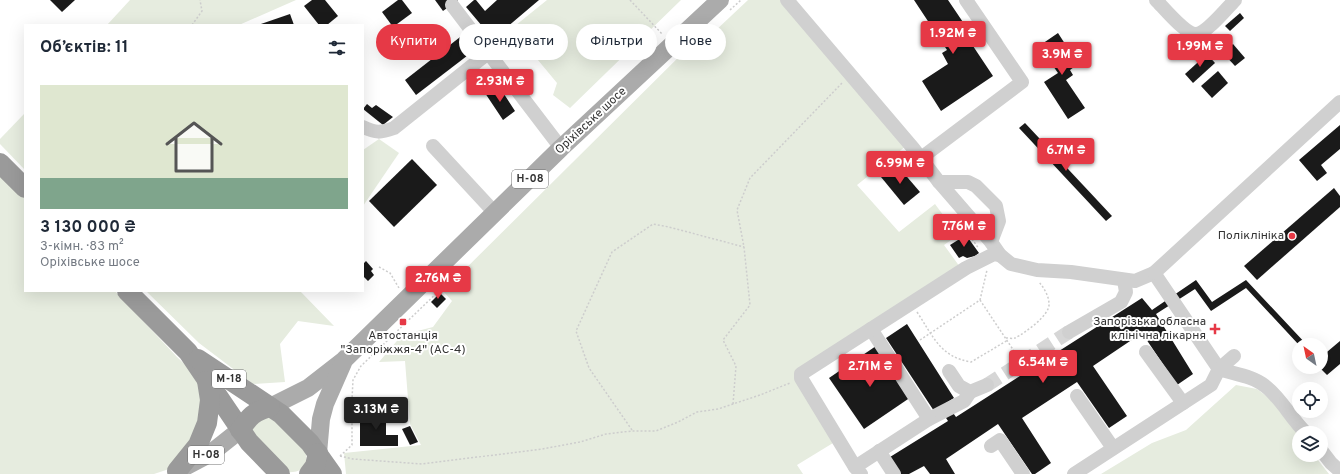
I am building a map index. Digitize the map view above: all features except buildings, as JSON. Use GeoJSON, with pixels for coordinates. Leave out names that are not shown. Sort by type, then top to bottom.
{"type":"FeatureCollection","features":[{"type":"Feature","properties":{"kind":"highway"},"geometry":{"type":"LineString","coordinates":[[0,163],[24,187]]}},
{"type":"Feature","properties":{"kind":"highway","name":"М-18"},"geometry":{"type":"LineString","coordinates":[[128,292],[188,352],[249,442],[280,474]]}},
{"type":"Feature","properties":{"kind":"highway","name":"М-18"},"geometry":{"type":"LineString","coordinates":[[188,352],[281,414],[310,443],[332,474]]}},
{"type":"Feature","properties":{"kind":"highway"},"geometry":{"type":"LineString","coordinates":[[172,472],[198,445],[207,423],[210,400],[206,378]]}},
{"type":"Feature","properties":{"kind":"highway","name":"Н-08"},"geometry":{"type":"LineString","coordinates":[[240,430],[251,415],[260,409],[270,407]]}},
{"type":"Feature","properties":{"kind":"highway","name":"Н-08"},"geometry":{"type":"LineString","coordinates":[[309,474],[315,466],[318,453]]}},
{"type":"Feature","properties":{"kind":"main road","name":"Оріхівське шосе"},"geometry":{"type":"LineString","coordinates":[[270,407],[308,388],[344,360],[562,148],[720,0]]}},
{"type":"Feature","properties":{"kind":"main road","name":"Оріхівське шосе"},"geometry":{"type":"LineString","coordinates":[[318,453],[321,418],[325,404],[344,360]]}},
{"type":"Feature","properties":{"kind":"main road","name":"Н-08"},"geometry":{"type":"LineString","coordinates":[[172,472],[211,453],[240,430]]}},
{"type":"Feature","properties":{"kind":"street"},"geometry":{"type":"LineString","coordinates":[[787,0],[852,74],[939,182],[991,242],[1000,255],[1011,264],[1037,270],[1071,272],[1135,281],[1154,273],[1340,102]]}},
{"type":"Feature","properties":{"kind":"street"},"geometry":{"type":"LineString","coordinates":[[921,158],[1022,82],[966,0]]}},
{"type":"Feature","properties":{"kind":"street"},"geometry":{"type":"LineString","coordinates":[[1156,0],[1188,32],[1197,34],[1205,30],[1235,0]]}},
{"type":"Feature","properties":{"kind":"street"},"geometry":{"type":"LineString","coordinates":[[452,5],[466,24]]}},
{"type":"Feature","properties":{"kind":"street"},"geometry":{"type":"LineString","coordinates":[[364,128],[373,132],[384,132],[394,128],[479,60]]}},
{"type":"Feature","properties":{"kind":"street"},"geometry":{"type":"LineString","coordinates":[[493,60],[562,148]]}},
{"type":"Feature","properties":{"kind":"street"},"geometry":{"type":"LineString","coordinates":[[433,146],[495,213]]}},
{"type":"Feature","properties":{"kind":"street"},"geometry":{"type":"LineString","coordinates":[[939,182],[968,182],[976,186],[996,206],[999,221],[991,242]]}},
{"type":"Feature","properties":{"kind":"street"},"geometry":{"type":"LineString","coordinates":[[987,385],[970,392],[964,401],[929,419],[879,451],[858,470],[800,374],[966,268],[994,254],[1000,255]]}},
{"type":"Feature","properties":{"kind":"street"},"geometry":{"type":"LineString","coordinates":[[1154,273],[1219,369],[1255,380],[1265,386],[1275,395],[1299,426]]}},
{"type":"Feature","properties":{"kind":"street"},"geometry":{"type":"LineString","coordinates":[[1069,332],[1121,302],[1126,292],[1124,280]]}},
{"type":"Feature","properties":{"kind":"street"},"geometry":{"type":"LineString","coordinates":[[871,329],[929,419]]}},
{"type":"Feature","properties":{"kind":"street"},"geometry":{"type":"LineString","coordinates":[[1146,352],[1183,403]]}},
{"type":"Feature","properties":{"kind":"street"},"geometry":{"type":"LineString","coordinates":[[1074,474],[1211,385],[1219,369],[1234,356]]}},
{"type":"Feature","properties":{"kind":"street"},"geometry":{"type":"LineString","coordinates":[[949,371],[959,386],[970,392]]}},
{"type":"Feature","properties":{"kind":"street"},"geometry":{"type":"LineString","coordinates":[[1077,396],[1113,448]]}},
{"type":"Feature","properties":{"kind":"street"},"geometry":{"type":"LineString","coordinates":[[991,446],[1000,440],[1023,474]]}},
{"type":"Feature","properties":{"kind":"street"},"geometry":{"type":"LineString","coordinates":[[879,451],[894,474]]}},
{"type":"Feature","properties":{"kind":"street"},"geometry":{"type":"LineString","coordinates":[[1328,459],[1340,471]]}},
{"type":"Feature","properties":{"kind":"path"},"geometry":{"type":"LineString","coordinates":[[193,24],[202,11],[200,0]]}},
{"type":"Feature","properties":{"kind":"path"},"geometry":{"type":"LineString","coordinates":[[630,0],[663,36]]}},
{"type":"Feature","properties":{"kind":"path"},"geometry":{"type":"LineString","coordinates":[[733,404],[736,366],[723,340],[750,305],[744,247],[737,210],[750,178],[852,74]]}},
{"type":"Feature","properties":{"kind":"path"},"geometry":{"type":"LineString","coordinates":[[632,430],[589,368],[576,331],[612,252],[653,224],[744,247]]}},
{"type":"Feature","properties":{"kind":"path"},"geometry":{"type":"LineString","coordinates":[[379,266],[390,274],[395,280],[405,300]]}},
{"type":"Feature","properties":{"kind":"path"},"geometry":{"type":"LineString","coordinates":[[920,340],[980,300],[987,270]]}},
{"type":"Feature","properties":{"kind":"path"},"geometry":{"type":"LineString","coordinates":[[915,309],[941,348],[949,355],[971,362],[1007,339],[1014,339],[1044,316],[1050,306],[1048,295],[1037,280]]}},
{"type":"Feature","properties":{"kind":"path"},"geometry":{"type":"LineString","coordinates":[[980,300],[1018,356]]}},
{"type":"Feature","properties":{"kind":"path"},"geometry":{"type":"LineString","coordinates":[[425,305],[361,366],[353,380],[352,446],[340,456],[353,460],[422,464],[542,449],[580,442],[606,434],[632,430],[656,431],[697,412],[718,409],[760,395],[802,378]]}},
{"type":"Feature","properties":{"kind":"shaded area"},"geometry":{"type":"Polygon","coordinates":[[[130,0],[296,0],[241,24],[108,24],[130,0]]]}},
{"type":"Feature","properties":{"kind":"shaded area"},"geometry":{"type":"Polygon","coordinates":[[[547,0],[681,0],[656,24],[576,24],[576,60],[619,60],[570,108],[553,95],[557,83],[538,60],[568,60],[568,24],[517,24],[547,0]]]}},
{"type":"Feature","properties":{"kind":"shaded area"},"geometry":{"type":"Polygon","coordinates":[[[748,0],[782,0],[906,146],[857,185],[899,232],[935,204],[958,235],[944,245],[960,267],[798,370],[833,443],[797,465],[803,474],[346,474],[344,453],[421,445],[410,424],[405,361],[379,362],[402,335],[433,327],[452,301],[443,291],[676,60],[726,60],[726,24],[722,24],[748,0]]]}},
{"type":"Feature","properties":{"kind":"shaded area"},"geometry":{"type":"Polygon","coordinates":[[[24,114],[24,169],[0,144],[0,139],[24,114]]]}},
{"type":"Feature","properties":{"kind":"shaded area"},"geometry":{"type":"Polygon","coordinates":[[[379,139],[399,153],[364,205],[364,149],[379,139]]]}},
{"type":"Feature","properties":{"kind":"shaded area"},"geometry":{"type":"Polygon","coordinates":[[[0,168],[24,194],[24,292],[116,292],[197,376],[204,425],[169,469],[154,474],[0,474],[0,168]]]}},
{"type":"Feature","properties":{"kind":"shaded area"},"geometry":{"type":"Polygon","coordinates":[[[147,292],[301,292],[334,326],[298,321],[280,344],[285,382],[253,384],[199,343],[147,292]]]}},
{"type":"Feature","properties":{"kind":"shaded area"},"geometry":{"type":"Polygon","coordinates":[[[1236,385],[1257,389],[1274,402],[1292,426],[1292,462],[1320,462],[1329,474],[1101,474],[1152,443],[1186,430],[1236,385]]]}},
{"type":"Feature","properties":{"kind":"shaded area"},"geometry":{"type":"Polygon","coordinates":[[[270,417],[275,419],[305,451],[306,461],[303,468],[295,472],[284,472],[254,441],[252,426],[255,422],[270,417]]]}},
{"type":"Feature","properties":{"kind":"tunnel"},"geometry":{"type":"LineString","coordinates":[[987,385],[1069,332]]}},
{"type":"Feature","properties":{"kind":"place","name":"Поліклініка"},"geometry":{"type":"Point","coordinates":[1292,236]}},
{"type":"Feature","properties":{"kind":"place","name":"Автостанція \"Запоріжжя-4\" (АС-4)"},"geometry":{"type":"Point","coordinates":[403,322]}},
{"type":"Feature","properties":{"kind":"place","name":"Запорізька обласна клінічна лікарня"},"geometry":{"type":"Point","coordinates":[1215,329]}}]}
